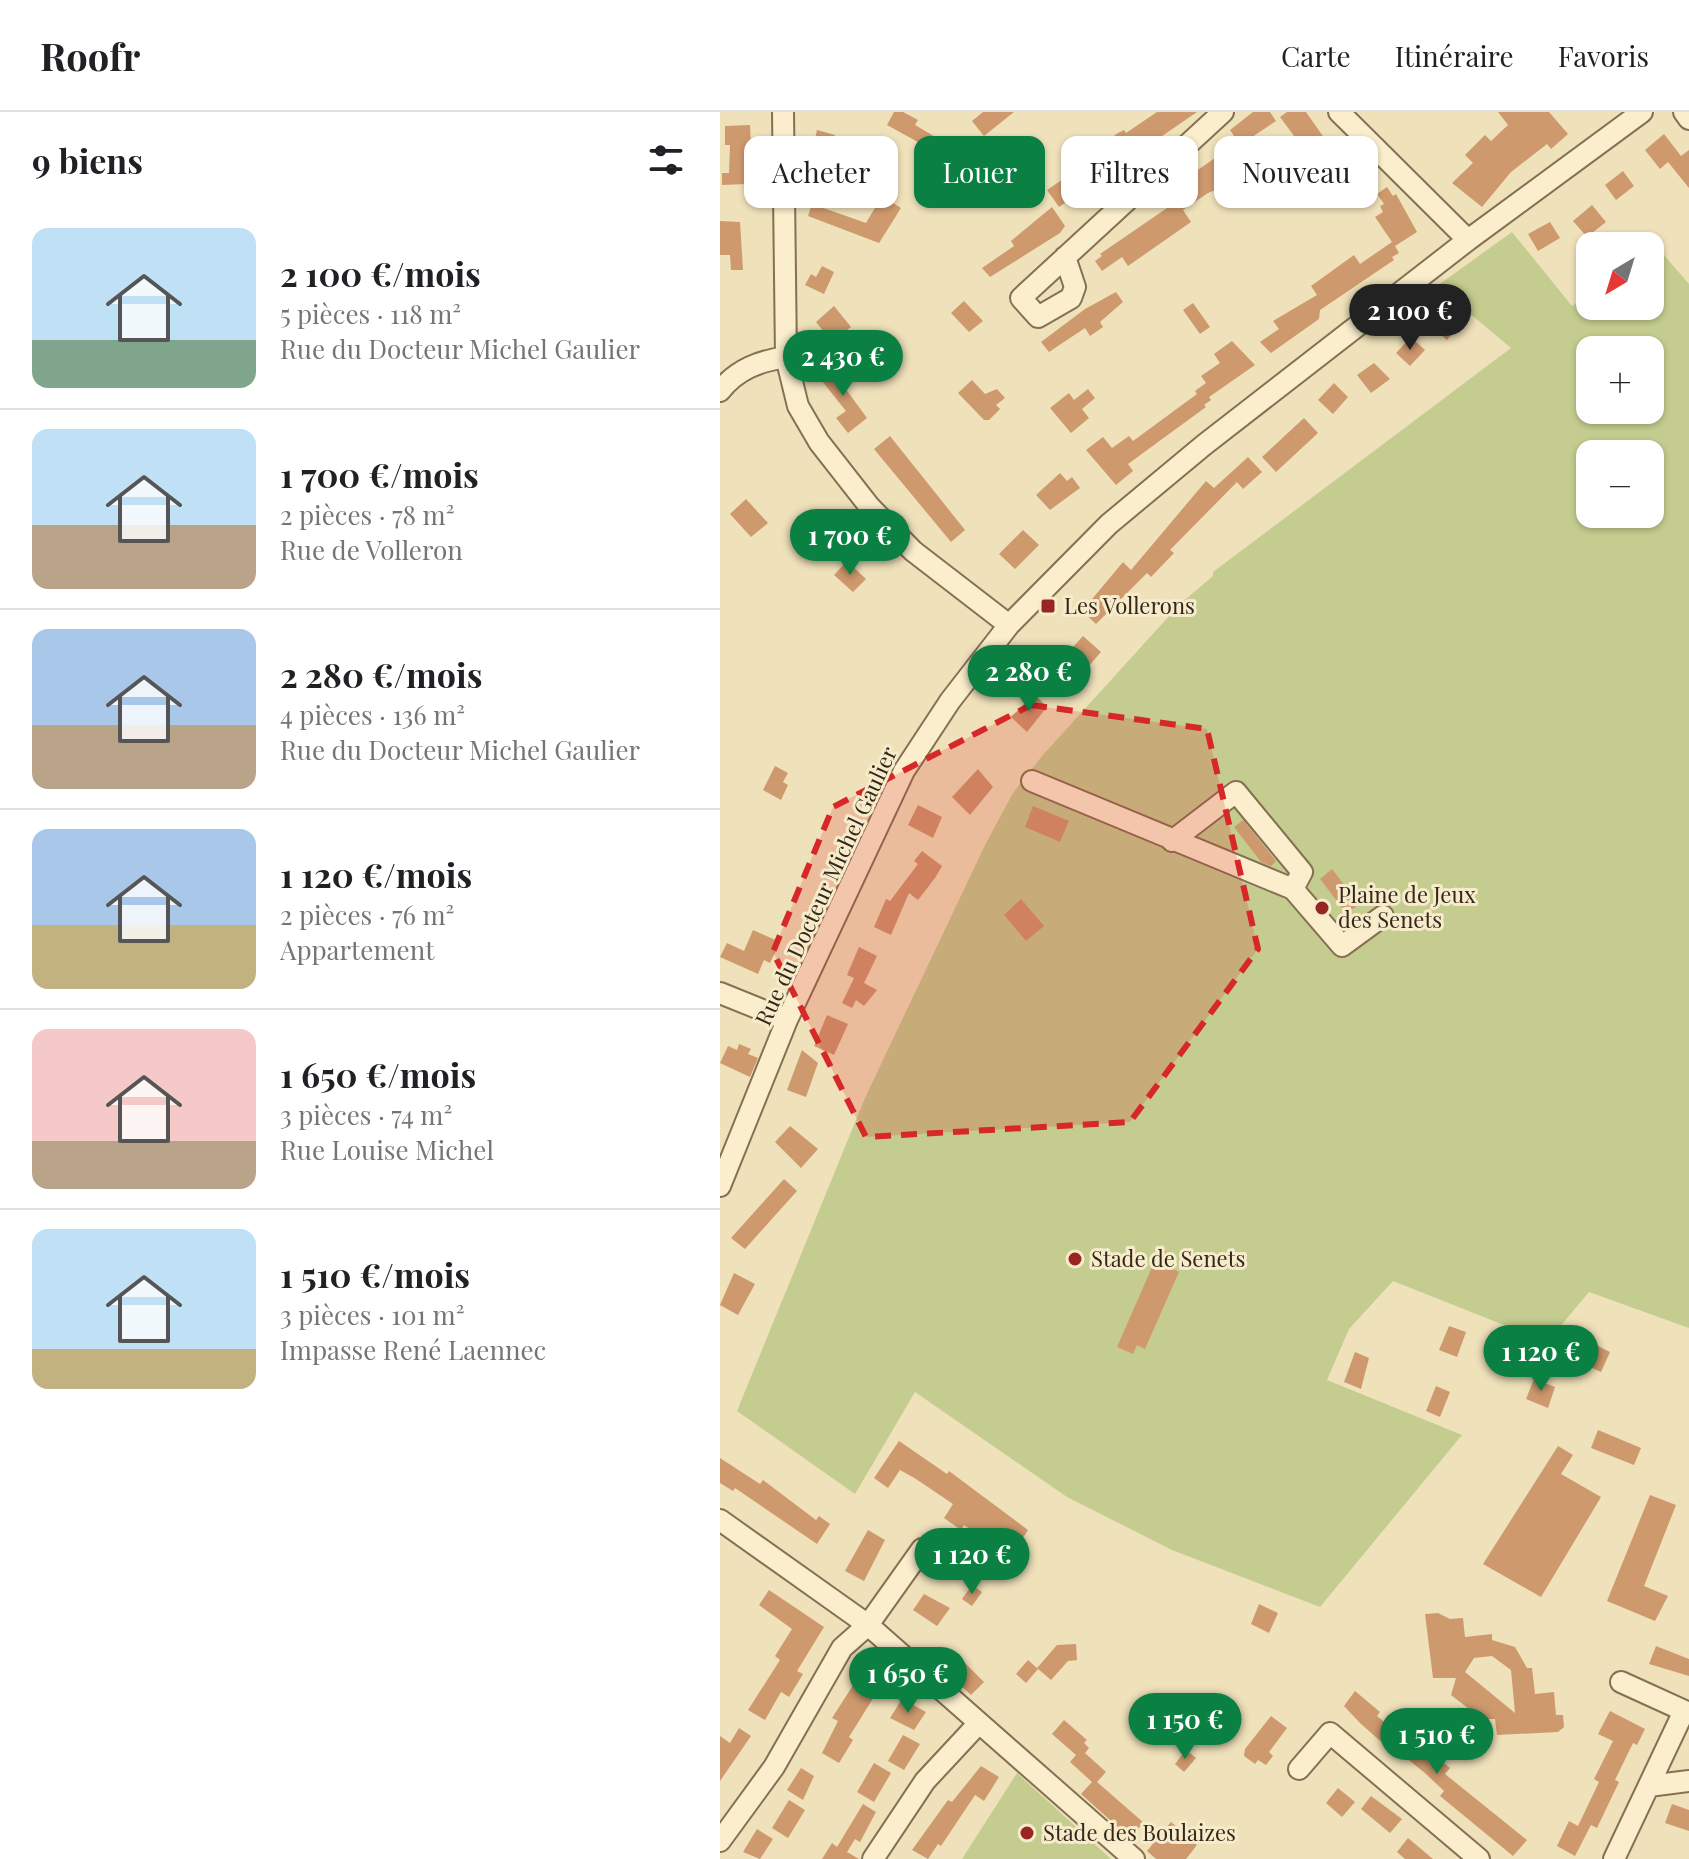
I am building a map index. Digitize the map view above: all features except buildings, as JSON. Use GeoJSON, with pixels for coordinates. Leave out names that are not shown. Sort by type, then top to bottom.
{"type":"FeatureCollection","features":[{"type":"Feature","properties":{"kind":"street"},"geometry":{"type":"LineString","coordinates":[[783,112],[786,357],[798,406],[819,442],[869,506],[913,551],[1009,625]]}},
{"type":"Feature","properties":{"kind":"street"},"geometry":{"type":"LineString","coordinates":[[1065,257],[1223,112]]}},
{"type":"Feature","properties":{"kind":"street"},"geometry":{"type":"LineString","coordinates":[[1339,112],[1468,240]]}},
{"type":"Feature","properties":{"kind":"street","name":"Rue du Docteur Michel Gaulier"},"geometry":{"type":"LineString","coordinates":[[720,1186],[787,1020],[904,771],[950,701],[1009,625],[1109,524],[1468,240],[1642,112]]}},
{"type":"Feature","properties":{"kind":"street"},"geometry":{"type":"LineString","coordinates":[[1684,112],[1689,119]]}},
{"type":"Feature","properties":{"kind":"street"},"geometry":{"type":"LineString","coordinates":[[720,391],[729,380],[760,361],[786,357]]}},
{"type":"Feature","properties":{"kind":"street"},"geometry":{"type":"LineString","coordinates":[[1032,781],[1293,889],[1342,946],[1383,916]]}},
{"type":"Feature","properties":{"kind":"street"},"geometry":{"type":"LineString","coordinates":[[1172,841],[1236,792],[1302,872],[1293,889]]}},
{"type":"Feature","properties":{"kind":"street"},"geometry":{"type":"LineString","coordinates":[[720,993],[787,1020]]}},
{"type":"Feature","properties":{"kind":"street"},"geometry":{"type":"LineString","coordinates":[[720,1520],[868,1625],[1134,1859]]}},
{"type":"Feature","properties":{"kind":"street"},"geometry":{"type":"LineString","coordinates":[[720,1841],[774,1767],[842,1648],[868,1625],[922,1549]]}},
{"type":"Feature","properties":{"kind":"street"},"geometry":{"type":"LineString","coordinates":[[1614,1859],[1687,1712],[1621,1682]]}},
{"type":"Feature","properties":{"kind":"street"},"geometry":{"type":"LineString","coordinates":[[873,1859],[925,1781],[979,1723]]}},
{"type":"Feature","properties":{"kind":"street"},"geometry":{"type":"LineString","coordinates":[[1299,1769],[1330,1733],[1479,1859]]}},
{"type":"Feature","properties":{"kind":"street"},"geometry":{"type":"LineString","coordinates":[[1649,1786],[1689,1781]]}},
{"type":"Feature","properties":{"kind":"highlighted area"},"geometry":{"type":"Polygon","coordinates":[[[1031,705],[1207,729],[1258,949],[1130,1122],[866,1137],[773,952],[833,807],[1031,705]]]}},
{"type":"Feature","properties":{"kind":"green space","name":"Plaine de Jeux des Senets"},"geometry":{"type":"Polygon","coordinates":[[[1512,232],[1572,306],[1576,303],[1576,320],[1664,320],[1664,255],[1689,284],[1689,1328],[1589,1292],[1547,1342],[1393,1281],[1349,1329],[1327,1380],[1462,1435],[1320,1607],[1172,1550],[1067,1497],[915,1392],[855,1494],[737,1411],[865,1098],[985,845],[1013,793],[1042,756],[1180,604],[1213,576],[1213,572],[1511,348],[1437,286],[1512,232]]]}},
{"type":"Feature","properties":{"kind":"green space"},"geometry":{"type":"Polygon","coordinates":[[[1017,1773],[1111,1859],[962,1859],[1017,1773]]]}},
{"type":"Feature","properties":{"kind":"place","name":"Les Vollerons"},"geometry":{"type":"Point","coordinates":[1048,606]}},
{"type":"Feature","properties":{"kind":"place","name":"Plaine de Jeux des Senets"},"geometry":{"type":"Point","coordinates":[1322,908]}},
{"type":"Feature","properties":{"kind":"place","name":"Stade de Senets"},"geometry":{"type":"Point","coordinates":[1075,1259]}},
{"type":"Feature","properties":{"kind":"place","name":"Stade des Boulaizes"},"geometry":{"type":"Point","coordinates":[1027,1833]}}]}
